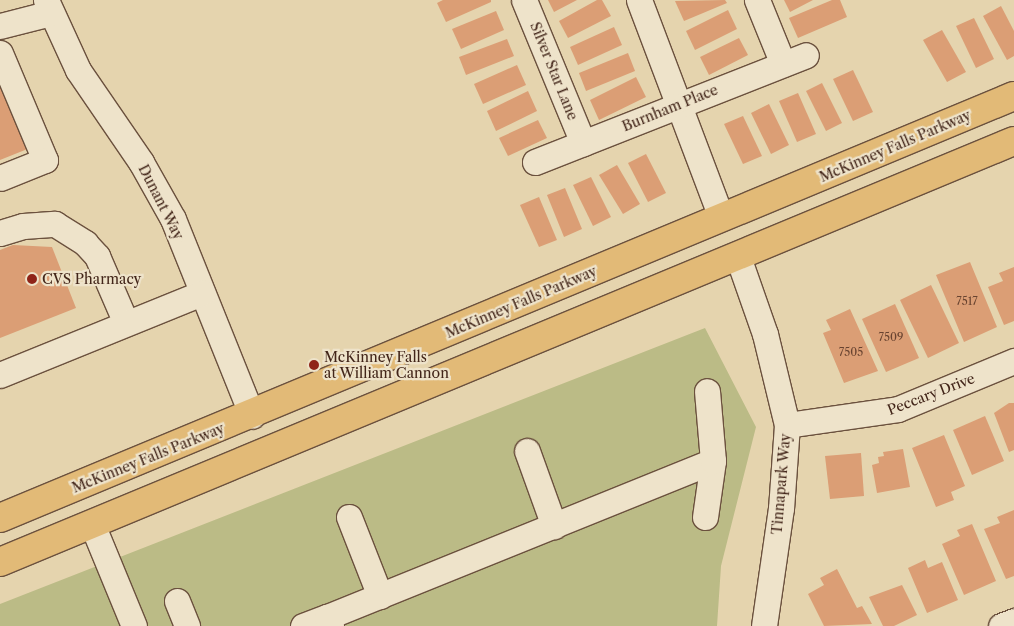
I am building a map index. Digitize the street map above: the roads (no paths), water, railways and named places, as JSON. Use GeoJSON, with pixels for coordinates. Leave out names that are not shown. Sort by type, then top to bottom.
{"type":"FeatureCollection","features":[{"type":"Feature","properties":{"kind":"main road","name":"McKinney Falls Parkway"},"geometry":{"type":"LineString","coordinates":[[0,518],[252,416],[720,217],[1014,96]]}},
{"type":"Feature","properties":{"kind":"main road"},"geometry":{"type":"LineString","coordinates":[[0,562],[614,304],[738,258],[1014,140]]}},
{"type":"Feature","properties":{"kind":"main road"},"geometry":{"type":"LineString","coordinates":[[720,217],[738,258]]}},
{"type":"Feature","properties":{"kind":"street","name":"Silver Star Lane"},"geometry":{"type":"LineString","coordinates":[[524,0],[583,143]]}},
{"type":"Feature","properties":{"kind":"street"},"geometry":{"type":"LineString","coordinates":[[639,0],[681,104],[720,217]]}},
{"type":"Feature","properties":{"kind":"street","name":"Burnham Place"},"geometry":{"type":"LineString","coordinates":[[535,162],[795,59],[757,0]]}},
{"type":"Feature","properties":{"kind":"street"},"geometry":{"type":"LineString","coordinates":[[0,26],[48,7]]}},
{"type":"Feature","properties":{"kind":"street","name":"Dunant Way"},"geometry":{"type":"LineString","coordinates":[[48,7],[78,70],[158,190],[252,416]]}},
{"type":"Feature","properties":{"kind":"street"},"geometry":{"type":"LineString","coordinates":[[0,178],[45,160],[2,66]]}},
{"type":"Feature","properties":{"kind":"street"},"geometry":{"type":"LineString","coordinates":[[0,233],[24,226],[55,224],[85,243],[97,256],[126,323]]}},
{"type":"Feature","properties":{"kind":"street","name":"Tinnapark Way"},"geometry":{"type":"LineString","coordinates":[[738,258],[765,334],[787,425],[781,508],[764,626]]}},
{"type":"Feature","properties":{"kind":"street"},"geometry":{"type":"LineString","coordinates":[[0,375],[202,293]]}},
{"type":"Feature","properties":{"kind":"street","name":"Peccary Drive"},"geometry":{"type":"LineString","coordinates":[[787,425],[898,409],[1014,361]]}},
{"type":"Feature","properties":{"kind":"street"},"geometry":{"type":"LineString","coordinates":[[705,517],[713,461],[706,391]]}},
{"type":"Feature","properties":{"kind":"street"},"geometry":{"type":"LineString","coordinates":[[527,451],[554,526]]}},
{"type":"Feature","properties":{"kind":"street"},"geometry":{"type":"LineString","coordinates":[[303,626],[329,622],[380,596],[713,461]]}},
{"type":"Feature","properties":{"kind":"street"},"geometry":{"type":"LineString","coordinates":[[350,517],[380,596]]}},
{"type":"Feature","properties":{"kind":"street"},"geometry":{"type":"LineString","coordinates":[[92,524],[134,626]]}},
{"type":"Feature","properties":{"kind":"street"},"geometry":{"type":"LineString","coordinates":[[176,601],[187,626]]}},
{"type":"Feature","properties":{"kind":"street"},"geometry":{"type":"LineString","coordinates":[[1001,626],[1014,621]]}},
{"type":"Feature","properties":{"kind":"place","name":"CVS Pharmacy"},"geometry":{"type":"Point","coordinates":[32,279]}},
{"type":"Feature","properties":{"kind":"place","name":"McKinney Falls at William Cannon"},"geometry":{"type":"Point","coordinates":[314,365]}}]}
